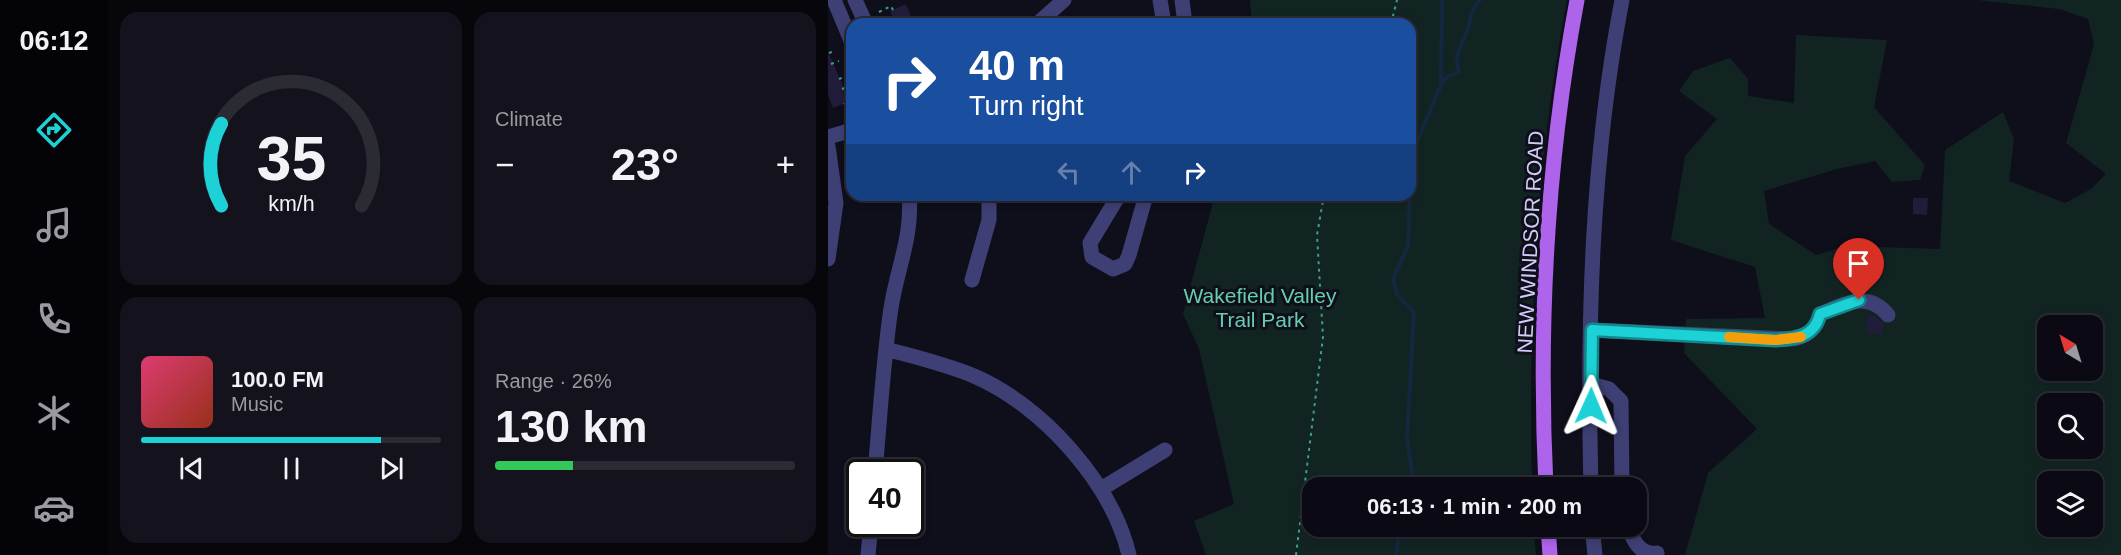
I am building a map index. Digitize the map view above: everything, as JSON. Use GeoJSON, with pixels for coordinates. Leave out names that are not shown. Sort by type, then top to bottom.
{"type":"FeatureCollection","features":[{"type":"Feature","properties":{"kind":"main road","name":"NEW WINDSOR ROAD"},"geometry":{"type":"LineString","coordinates":[[1546,477],[1548,234],[1560,96],[1577,0]]}},
{"type":"Feature","properties":{"kind":"main road"},"geometry":{"type":"LineString","coordinates":[[1549,537],[1550,555]]}},
{"type":"Feature","properties":{"kind":"street"},"geometry":{"type":"LineString","coordinates":[[834,0],[846,29]]}},
{"type":"Feature","properties":{"kind":"street"},"geometry":{"type":"LineString","coordinates":[[855,0],[863,18]]}},
{"type":"Feature","properties":{"kind":"street"},"geometry":{"type":"LineString","coordinates":[[1044,18],[1064,0]]}},
{"type":"Feature","properties":{"kind":"street"},"geometry":{"type":"LineString","coordinates":[[1160,0],[1163,18]]}},
{"type":"Feature","properties":{"kind":"street"},"geometry":{"type":"LineString","coordinates":[[1182,0],[1184,18]]}},
{"type":"Feature","properties":{"kind":"street"},"geometry":{"type":"LineString","coordinates":[[1591,477],[1594,229],[1599,146],[1622,0]]}},
{"type":"Feature","properties":{"kind":"street"},"geometry":{"type":"LineString","coordinates":[[828,137],[846,132]]}},
{"type":"Feature","properties":{"kind":"street"},"geometry":{"type":"LineString","coordinates":[[828,146],[836,203],[828,259]]}},
{"type":"Feature","properties":{"kind":"street"},"geometry":{"type":"LineString","coordinates":[[876,459],[891,306],[908,240],[909,201]]}},
{"type":"Feature","properties":{"kind":"street"},"geometry":{"type":"LineString","coordinates":[[972,280],[989,220],[989,201]]}},
{"type":"Feature","properties":{"kind":"street"},"geometry":{"type":"LineString","coordinates":[[1115,201],[1090,243],[1092,257],[1113,269],[1125,264],[1144,201]]}},
{"type":"Feature","properties":{"kind":"street"},"geometry":{"type":"LineString","coordinates":[[1592,330],[1790,339],[1807,334],[1818,323],[1820,314],[1844,304],[1868,300],[1881,307],[1888,315]]}},
{"type":"Feature","properties":{"kind":"street"},"geometry":{"type":"LineString","coordinates":[[886,349],[952,368],[1003,392],[1054,432],[1077,457],[1101,489],[1130,555]]}},
{"type":"Feature","properties":{"kind":"street"},"geometry":{"type":"LineString","coordinates":[[1591,384],[1609,389],[1621,401],[1622,477]]}},
{"type":"Feature","properties":{"kind":"street"},"geometry":{"type":"LineString","coordinates":[[1101,489],[1165,450]]}},
{"type":"Feature","properties":{"kind":"street"},"geometry":{"type":"LineString","coordinates":[[868,555],[870,537]]}},
{"type":"Feature","properties":{"kind":"street"},"geometry":{"type":"LineString","coordinates":[[1593,537],[1594,555]]}},
{"type":"Feature","properties":{"kind":"street"},"geometry":{"type":"LineString","coordinates":[[1635,537],[1641,549],[1649,554],[1657,553]]}},
{"type":"Feature","properties":{"kind":"path"},"geometry":{"type":"LineString","coordinates":[[1392,18],[1397,0]]}},
{"type":"Feature","properties":{"kind":"path"},"geometry":{"type":"LineString","coordinates":[[879,12],[891,6],[893,10]]}},
{"type":"Feature","properties":{"kind":"path"},"geometry":{"type":"LineString","coordinates":[[829,53],[834,51]]}},
{"type":"Feature","properties":{"kind":"path"},"geometry":{"type":"LineString","coordinates":[[831,64],[839,61]]}},
{"type":"Feature","properties":{"kind":"path"},"geometry":{"type":"LineString","coordinates":[[839,79],[846,76]]}},
{"type":"Feature","properties":{"kind":"path"},"geometry":{"type":"LineString","coordinates":[[842,89],[846,88]]}},
{"type":"Feature","properties":{"kind":"path"},"geometry":{"type":"LineString","coordinates":[[1296,555],[1323,337],[1317,235],[1323,201]]}},
{"type":"Feature","properties":{"kind":"green space","name":"Wakefield Valley Trail Park"},"geometry":{"type":"Polygon","coordinates":[[[1250,0],[1567,0],[1548,121],[1536,243],[1531,364],[1532,477],[1302,477],[1302,537],[1534,537],[1536,555],[1206,555],[1194,521],[1234,504],[1199,349],[1183,314],[1213,201],[1416,201],[1416,18],[1252,18],[1250,0]]]}},
{"type":"Feature","properties":{"kind":"green space"},"geometry":{"type":"Polygon","coordinates":[[[1977,0],[2121,0],[2121,555],[1685,555],[1708,473],[1757,429],[1684,353],[1686,319],[1765,318],[1755,267],[1671,240],[1685,156],[1717,119],[1679,91],[1693,71],[1730,58],[1748,79],[1748,96],[1794,103],[1796,35],[1887,40],[1874,107],[1925,165],[1920,180],[1892,182],[1875,161],[1837,169],[1764,191],[1769,224],[1816,255],[1847,246],[1940,249],[1945,150],[2003,112],[2014,139],[2009,181],[2065,203],[2091,189],[2106,174],[2066,143],[2094,44],[2088,19],[2059,9],[1977,0]]]}},
{"type":"Feature","properties":{"kind":"building"},"geometry":{"type":"Polygon","coordinates":[[[906,4],[912,18],[893,18],[890,11],[906,4]]]}},
{"type":"Feature","properties":{"kind":"building"},"geometry":{"type":"Polygon","coordinates":[[[828,52],[846,92],[846,103],[833,108],[828,95],[828,52]]]}},
{"type":"Feature","properties":{"kind":"building"},"geometry":{"type":"Polygon","coordinates":[[[1913,198],[1928,198],[1927,215],[1913,214],[1913,198]]]}},
{"type":"Feature","properties":{"kind":"building"},"geometry":{"type":"Polygon","coordinates":[[[1867,315],[1874,315],[1883,323],[1883,335],[1866,333],[1867,315]]]}},
{"type":"Feature","properties":{"kind":"waterway"},"geometry":{"type":"LineString","coordinates":[[1441,84],[1442,0]]}},
{"type":"Feature","properties":{"kind":"waterway"},"geometry":{"type":"LineString","coordinates":[[1416,144],[1441,85],[1447,77],[1459,72],[1457,66],[1459,51],[1473,11],[1480,0]]}},
{"type":"Feature","properties":{"kind":"waterway"},"geometry":{"type":"LineString","coordinates":[[1410,201],[1408,246],[1393,279],[1397,295],[1414,312],[1407,438],[1411,477]]}},
{"type":"Feature","properties":{"kind":"waterway"},"geometry":{"type":"LineString","coordinates":[[1396,555],[1398,537]]}},
{"type":"Feature","properties":{"kind":"slow traffic"},"geometry":{"type":"LineString","coordinates":[[1729,337],[1775,340],[1801,337]]}},
{"type":"Feature","properties":{"kind":"route"},"geometry":{"type":"LineString","coordinates":[[1591,406],[1592,330],[1775,340],[1798,339],[1812,330],[1818,323],[1820,314],[1859,300]]}}]}
